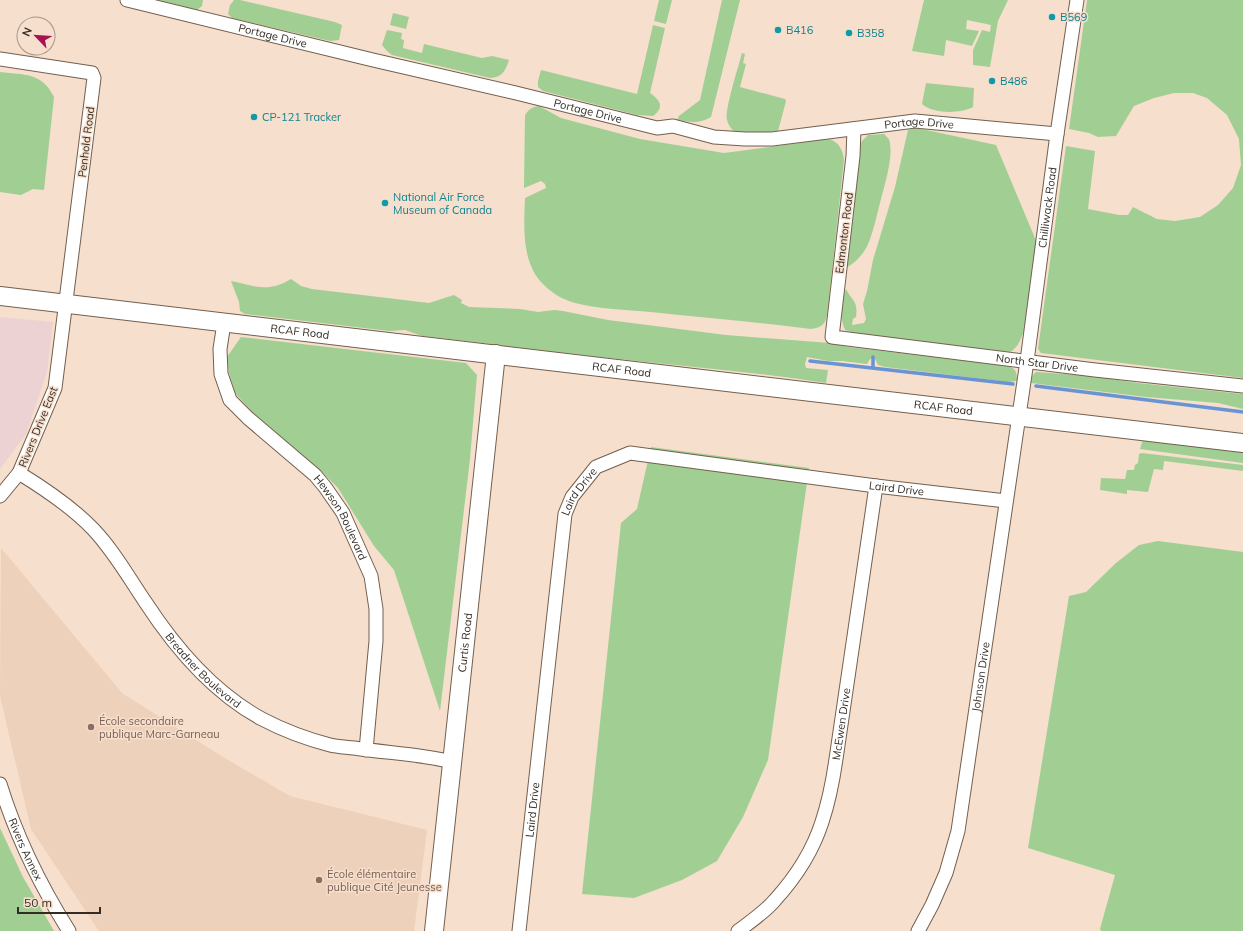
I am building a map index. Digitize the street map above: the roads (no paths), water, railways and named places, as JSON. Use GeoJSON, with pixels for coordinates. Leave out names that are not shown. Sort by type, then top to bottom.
{"type":"FeatureCollection","features":[{"type":"Feature","properties":{"kind":"main road","name":"RCAF Road"},"geometry":{"type":"LineString","coordinates":[[0,296],[1243,443]]}},
{"type":"Feature","properties":{"kind":"main road","name":"Curtis Road"},"geometry":{"type":"LineString","coordinates":[[434,931],[496,354]]}},
{"type":"Feature","properties":{"kind":"street","name":"Portage Drive"},"geometry":{"type":"LineString","coordinates":[[127,0],[657,128],[673,126],[714,137],[772,139],[916,121],[1056,134]]}},
{"type":"Feature","properties":{"kind":"street","name":"Chilliwack Road"},"geometry":{"type":"LineString","coordinates":[[1018,416],[1027,361],[1056,134],[1077,0]]}},
{"type":"Feature","properties":{"kind":"street","name":"Penhold Road"},"geometry":{"type":"LineString","coordinates":[[0,59],[92,73],[94,78],[65,303]]}},
{"type":"Feature","properties":{"kind":"street","name":"Edmonton Road"},"geometry":{"type":"LineString","coordinates":[[832,337],[853,156],[854,129]]}},
{"type":"Feature","properties":{"kind":"street","name":"Rivers Drive East"},"geometry":{"type":"LineString","coordinates":[[0,496],[18,473],[55,388],[65,303]]}},
{"type":"Feature","properties":{"kind":"street","name":"Hewson Boulevard"},"geometry":{"type":"LineString","coordinates":[[224,323],[220,349],[221,368],[230,400],[248,418],[315,476],[325,487],[343,513],[371,576],[376,609],[376,641],[366,750]]}},
{"type":"Feature","properties":{"kind":"street","name":"North Star Drive"},"geometry":{"type":"LineString","coordinates":[[832,337],[1243,386]]}},
{"type":"Feature","properties":{"kind":"street","name":"Johnson Drive"},"geometry":{"type":"LineString","coordinates":[[918,931],[932,905],[946,873],[958,831],[1018,416]]}},
{"type":"Feature","properties":{"kind":"street","name":"Laird Drive"},"geometry":{"type":"LineString","coordinates":[[518,931],[565,514],[572,497],[596,467],[630,453],[876,486],[1006,501]]}},
{"type":"Feature","properties":{"kind":"street","name":"Breadner Boulevard"},"geometry":{"type":"LineString","coordinates":[[18,473],[52,494],[93,529],[121,564],[146,604],[182,653],[236,703],[263,719],[299,735],[331,745],[432,757],[453,762]]}},
{"type":"Feature","properties":{"kind":"street","name":"McEwen Drive"},"geometry":{"type":"LineString","coordinates":[[738,931],[774,901],[788,884],[801,866],[813,845],[822,823],[830,796],[836,759],[876,486]]}},
{"type":"Feature","properties":{"kind":"street","name":"Rivers Annex"},"geometry":{"type":"LineString","coordinates":[[0,784],[28,855],[47,896],[69,931]]}},
{"type":"Feature","properties":{"kind":"waterway"},"geometry":{"type":"LineString","coordinates":[[873,357],[873,367]]}},
{"type":"Feature","properties":{"kind":"waterway"},"geometry":{"type":"LineString","coordinates":[[810,361],[1013,384]]}},
{"type":"Feature","properties":{"kind":"waterway"},"geometry":{"type":"LineString","coordinates":[[1036,386],[1243,412]]}},
{"type":"Feature","properties":{"kind":"place","name":"B569"},"geometry":{"type":"Point","coordinates":[1052,17]}},
{"type":"Feature","properties":{"kind":"place","name":"B416"},"geometry":{"type":"Point","coordinates":[778,30]}},
{"type":"Feature","properties":{"kind":"place","name":"B358"},"geometry":{"type":"Point","coordinates":[849,33]}},
{"type":"Feature","properties":{"kind":"place","name":"B486"},"geometry":{"type":"Point","coordinates":[992,81]}},
{"type":"Feature","properties":{"kind":"place","name":"CP-121 Tracker"},"geometry":{"type":"Point","coordinates":[254,117]}},
{"type":"Feature","properties":{"kind":"place","name":"National Air Force Museum of Canada"},"geometry":{"type":"Point","coordinates":[385,203]}},
{"type":"Feature","properties":{"kind":"place","name":"École secondaire publique Marc-Garneau"},"geometry":{"type":"Point","coordinates":[91,727]}},
{"type":"Feature","properties":{"kind":"place","name":"École élémentaire publique Cité Jeunesse"},"geometry":{"type":"Point","coordinates":[319,880]}}]}
